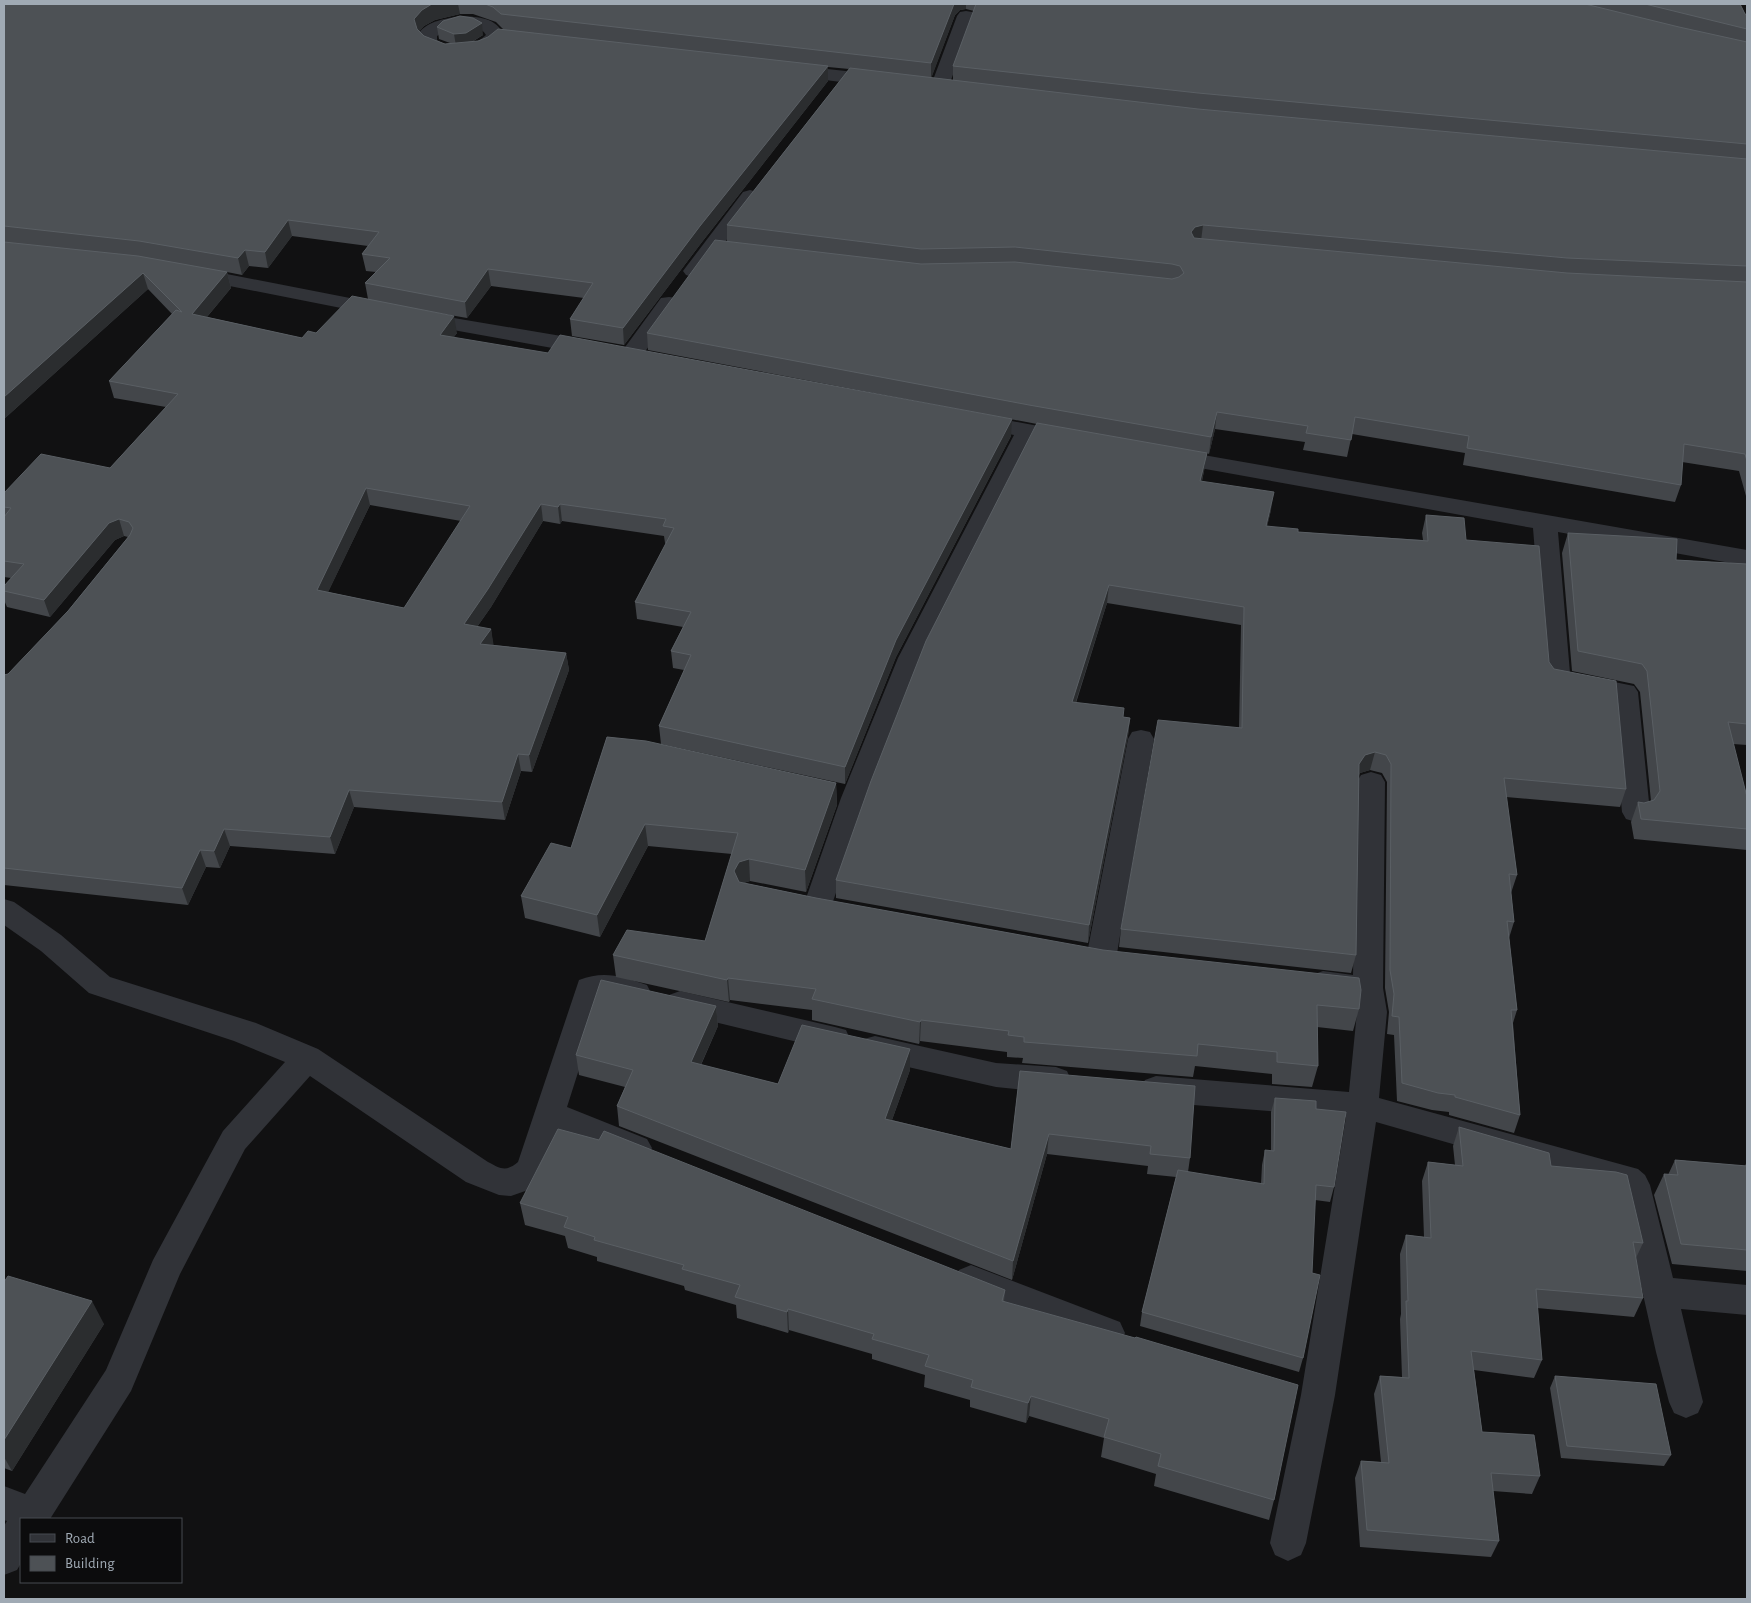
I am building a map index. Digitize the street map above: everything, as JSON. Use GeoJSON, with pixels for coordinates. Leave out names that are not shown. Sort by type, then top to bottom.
{"type":"FeatureCollection","features":[{"type":"Feature","properties":{"kind":"street"},"geometry":{"type":"LineString","coordinates":[[939,88],[966,16]]}},
{"type":"Feature","properties":{"kind":"street"},"geometry":{"type":"LineString","coordinates":[[495,36],[515,38]]}},
{"type":"Feature","properties":{"kind":"street"},"geometry":{"type":"LineString","coordinates":[[778,69],[838,85],[901,84]]}},
{"type":"Feature","properties":{"kind":"street"},"geometry":{"type":"LineString","coordinates":[[920,86],[959,91]]}},
{"type":"Feature","properties":{"kind":"street"},"geometry":{"type":"LineString","coordinates":[[172,269],[442,322],[641,356],[719,248],[765,177]]}},
{"type":"Feature","properties":{"kind":"street"},"geometry":{"type":"LineString","coordinates":[[951,416],[1087,442]]}},
{"type":"Feature","properties":{"kind":"street"},"geometry":{"type":"LineString","coordinates":[[817,906],[845,796],[910,658],[1028,431]]}},
{"type":"Feature","properties":{"kind":"street"},"geometry":{"type":"LineString","coordinates":[[1145,452],[1747,558]]}},
{"type":"Feature","properties":{"kind":"street"},"geometry":{"type":"LineString","coordinates":[[1545,522],[1558,679],[1625,692],[1636,812]]}},
{"type":"Feature","properties":{"kind":"street"},"geometry":{"type":"LineString","coordinates":[[1101,959],[1141,740]]}},
{"type":"Feature","properties":{"kind":"street"},"geometry":{"type":"LineString","coordinates":[[1288,1543],[1303,1392],[1363,1106],[1372,1012],[1368,988],[1371,782]]}},
{"type":"Feature","properties":{"kind":"street"},"geometry":{"type":"LineString","coordinates":[[789,901],[846,912]]}},
{"type":"Feature","properties":{"kind":"street"},"geometry":{"type":"LineString","coordinates":[[4,910],[51,943],[100,985],[245,1032],[307,1058],[477,1172],[498,1183],[511,1183],[520,1180],[531,1170],[586,997],[590,988],[595,985],[996,1075],[1085,1083]]}},
{"type":"Feature","properties":{"kind":"street"},"geometry":{"type":"LineString","coordinates":[[1071,954],[1130,962]]}},
{"type":"Feature","properties":{"kind":"street"},"geometry":{"type":"LineString","coordinates":[[1299,980],[1368,988]]}},
{"type":"Feature","properties":{"kind":"street"},"geometry":{"type":"LineString","coordinates":[[22,1517],[119,1380],[165,1270],[234,1140],[307,1058]]}},
{"type":"Feature","properties":{"kind":"street"},"geometry":{"type":"LineString","coordinates":[[1125,1086],[1363,1106],[1627,1179],[1634,1185],[1686,1402]]}},
{"type":"Feature","properties":{"kind":"street"},"geometry":{"type":"LineString","coordinates":[[549,1113],[659,1157]]}},
{"type":"Feature","properties":{"kind":"street"},"geometry":{"type":"LineString","coordinates":[[945,1270],[1092,1328],[1139,1343]]}},
{"type":"Feature","properties":{"kind":"street"},"geometry":{"type":"LineString","coordinates":[[1660,1292],[1747,1300]]}},
{"type":"Feature","properties":{"kind":"street"},"geometry":{"type":"LineString","coordinates":[[4,1557],[20,1521]]}},
{"type":"Feature","properties":{"kind":"building"},"geometry":{"type":"Polygon","coordinates":[[[4,4],[432,4],[422,10],[414,19],[417,29],[424,36],[445,44],[478,41],[488,37],[498,29],[828,66],[700,226],[623,328],[570,319],[593,283],[488,269],[465,302],[365,283],[390,258],[362,254],[379,232],[288,220],[265,252],[245,250],[238,258],[139,241],[4,226],[4,4]]]}},
{"type":"Feature","properties":{"kind":"building"},"geometry":{"type":"Polygon","coordinates":[[[485,4],[954,4],[931,63],[501,14],[493,7],[485,4]]]}},
{"type":"Feature","properties":{"kind":"building"},"geometry":{"type":"Polygon","coordinates":[[[976,4],[1585,4],[1747,42],[1747,144],[1198,93],[953,66],[976,4]]]}},
{"type":"Feature","properties":{"kind":"building"},"geometry":{"type":"Polygon","coordinates":[[[1645,4],[1740,4],[1747,15],[1747,29],[1645,4]]]}},
{"type":"Feature","properties":{"kind":"building"},"geometry":{"type":"Polygon","coordinates":[[[460,16],[473,18],[482,23],[466,33],[454,34],[437,27],[443,21],[460,16]]]}},
{"type":"Feature","properties":{"kind":"building"},"geometry":{"type":"Polygon","coordinates":[[[850,68],[1198,109],[1747,159],[1747,266],[1567,258],[1203,225],[1195,227],[1191,232],[1194,238],[1567,273],[1747,282],[1747,461],[1745,454],[1684,444],[1681,485],[1467,448],[1469,436],[1355,417],[1351,440],[1306,433],[1308,426],[1217,412],[1211,437],[1029,405],[647,333],[715,240],[921,264],[1015,262],[1172,279],[1184,273],[1180,266],[1172,264],[1015,247],[921,249],[727,225],[850,68]]]}},
{"type":"Feature","properties":{"kind":"building"},"geometry":{"type":"Polygon","coordinates":[[[4,242],[138,256],[227,272],[192,314],[302,338],[308,331],[316,333],[352,296],[454,316],[440,335],[548,353],[560,335],[1012,419],[896,640],[845,767],[659,726],[691,655],[671,651],[691,612],[635,602],[674,528],[663,526],[666,519],[560,504],[558,507],[541,504],[464,624],[491,629],[480,644],[566,653],[529,755],[518,754],[502,802],[349,790],[330,837],[224,829],[214,851],[200,850],[182,888],[4,868],[4,675],[8,674],[68,611],[130,535],[133,528],[129,522],[119,519],[109,523],[44,600],[4,591],[4,586],[24,564],[4,561],[4,517],[11,508],[4,507],[4,493],[41,454],[110,468],[178,394],[109,381],[176,310],[182,312],[143,273],[4,397],[4,242]],[[366,488],[317,590],[404,608],[470,506],[366,488]]]}},
{"type":"Feature","properties":{"kind":"building"},"geometry":{"type":"Polygon","coordinates":[[[1037,423],[1207,453],[1200,481],[1274,492],[1266,526],[1298,529],[1298,532],[1428,541],[1426,515],[1464,518],[1466,540],[1539,546],[1549,662],[1554,669],[1616,681],[1626,789],[1504,778],[1517,875],[1509,874],[1514,922],[1507,921],[1517,1010],[1511,1010],[1520,1115],[1455,1097],[1455,1095],[1438,1093],[1402,1083],[1399,1017],[1392,1016],[1394,994],[1390,970],[1391,764],[1386,755],[1375,752],[1365,755],[1359,764],[1356,955],[1121,929],[1158,720],[1242,728],[1244,607],[1109,585],[1072,702],[1124,708],[1123,717],[1130,718],[1089,925],[836,880],[871,781],[926,641],[1037,423]]]}},
{"type":"Feature","properties":{"kind":"building"},"geometry":{"type":"Polygon","coordinates":[[[1568,533],[1677,539],[1676,560],[1747,564],[1747,724],[1728,722],[1747,797],[1747,829],[1641,819],[1638,802],[1644,803],[1654,800],[1660,791],[1647,671],[1642,664],[1578,651],[1568,533]]]}},
{"type":"Feature","properties":{"kind":"building"},"geometry":{"type":"Polygon","coordinates":[[[607,737],[646,741],[836,783],[805,870],[749,859],[739,862],[734,871],[739,882],[816,898],[1103,950],[1359,978],[1361,990],[1359,1009],[1317,1005],[1318,1066],[1277,1062],[1277,1052],[1198,1044],[1197,1056],[1024,1042],[1024,1037],[1008,1035],[1009,1031],[921,1020],[920,1022],[812,999],[816,989],[728,978],[727,980],[613,955],[627,930],[705,941],[738,833],[645,824],[597,915],[521,896],[551,843],[571,848],[607,737]]]}},
{"type":"Feature","properties":{"kind":"building"},"geometry":{"type":"Polygon","coordinates":[[[601,980],[716,1006],[691,1062],[778,1084],[802,1025],[910,1049],[885,1119],[1011,1149],[1020,1071],[1195,1086],[1190,1158],[1150,1154],[1151,1146],[1049,1134],[1013,1261],[617,1106],[633,1070],[576,1055],[601,980]]]}},
{"type":"Feature","properties":{"kind":"building"},"geometry":{"type":"Polygon","coordinates":[[[1275,1098],[1316,1101],[1316,1109],[1346,1112],[1334,1187],[1316,1185],[1312,1273],[1320,1275],[1303,1358],[1142,1312],[1178,1170],[1264,1184],[1265,1150],[1274,1151],[1275,1098]]]}},
{"type":"Feature","properties":{"kind":"building"},"geometry":{"type":"Polygon","coordinates":[[[1459,1127],[1549,1153],[1551,1166],[1616,1172],[1627,1175],[1643,1243],[1633,1242],[1643,1298],[1536,1289],[1542,1360],[1471,1351],[1482,1432],[1534,1435],[1540,1476],[1491,1473],[1499,1541],[1367,1530],[1361,1461],[1389,1463],[1380,1376],[1409,1378],[1406,1235],[1431,1238],[1428,1162],[1463,1166],[1459,1127]]]}},
{"type":"Feature","properties":{"kind":"building"},"geometry":{"type":"Polygon","coordinates":[[[558,1129],[599,1140],[604,1131],[1005,1290],[1002,1301],[1136,1337],[1298,1385],[1274,1500],[1158,1466],[1161,1454],[1104,1437],[1109,1419],[1031,1396],[1028,1403],[971,1387],[973,1380],[925,1366],[929,1355],[872,1339],[874,1334],[788,1309],[787,1312],[735,1297],[740,1285],[682,1269],[684,1265],[594,1240],[595,1237],[564,1227],[568,1217],[520,1203],[558,1129]]]}},
{"type":"Feature","properties":{"kind":"building"},"geometry":{"type":"Polygon","coordinates":[[[1675,1160],[1747,1166],[1747,1250],[1681,1244],[1664,1174],[1678,1175],[1675,1160]]]}},
{"type":"Feature","properties":{"kind":"building"},"geometry":{"type":"Polygon","coordinates":[[[8,1276],[92,1301],[4,1440],[4,1282],[8,1276]]]}},
{"type":"Feature","properties":{"kind":"building"},"geometry":{"type":"Polygon","coordinates":[[[1555,1376],[1656,1384],[1671,1455],[1567,1446],[1555,1376]]]}}]}
